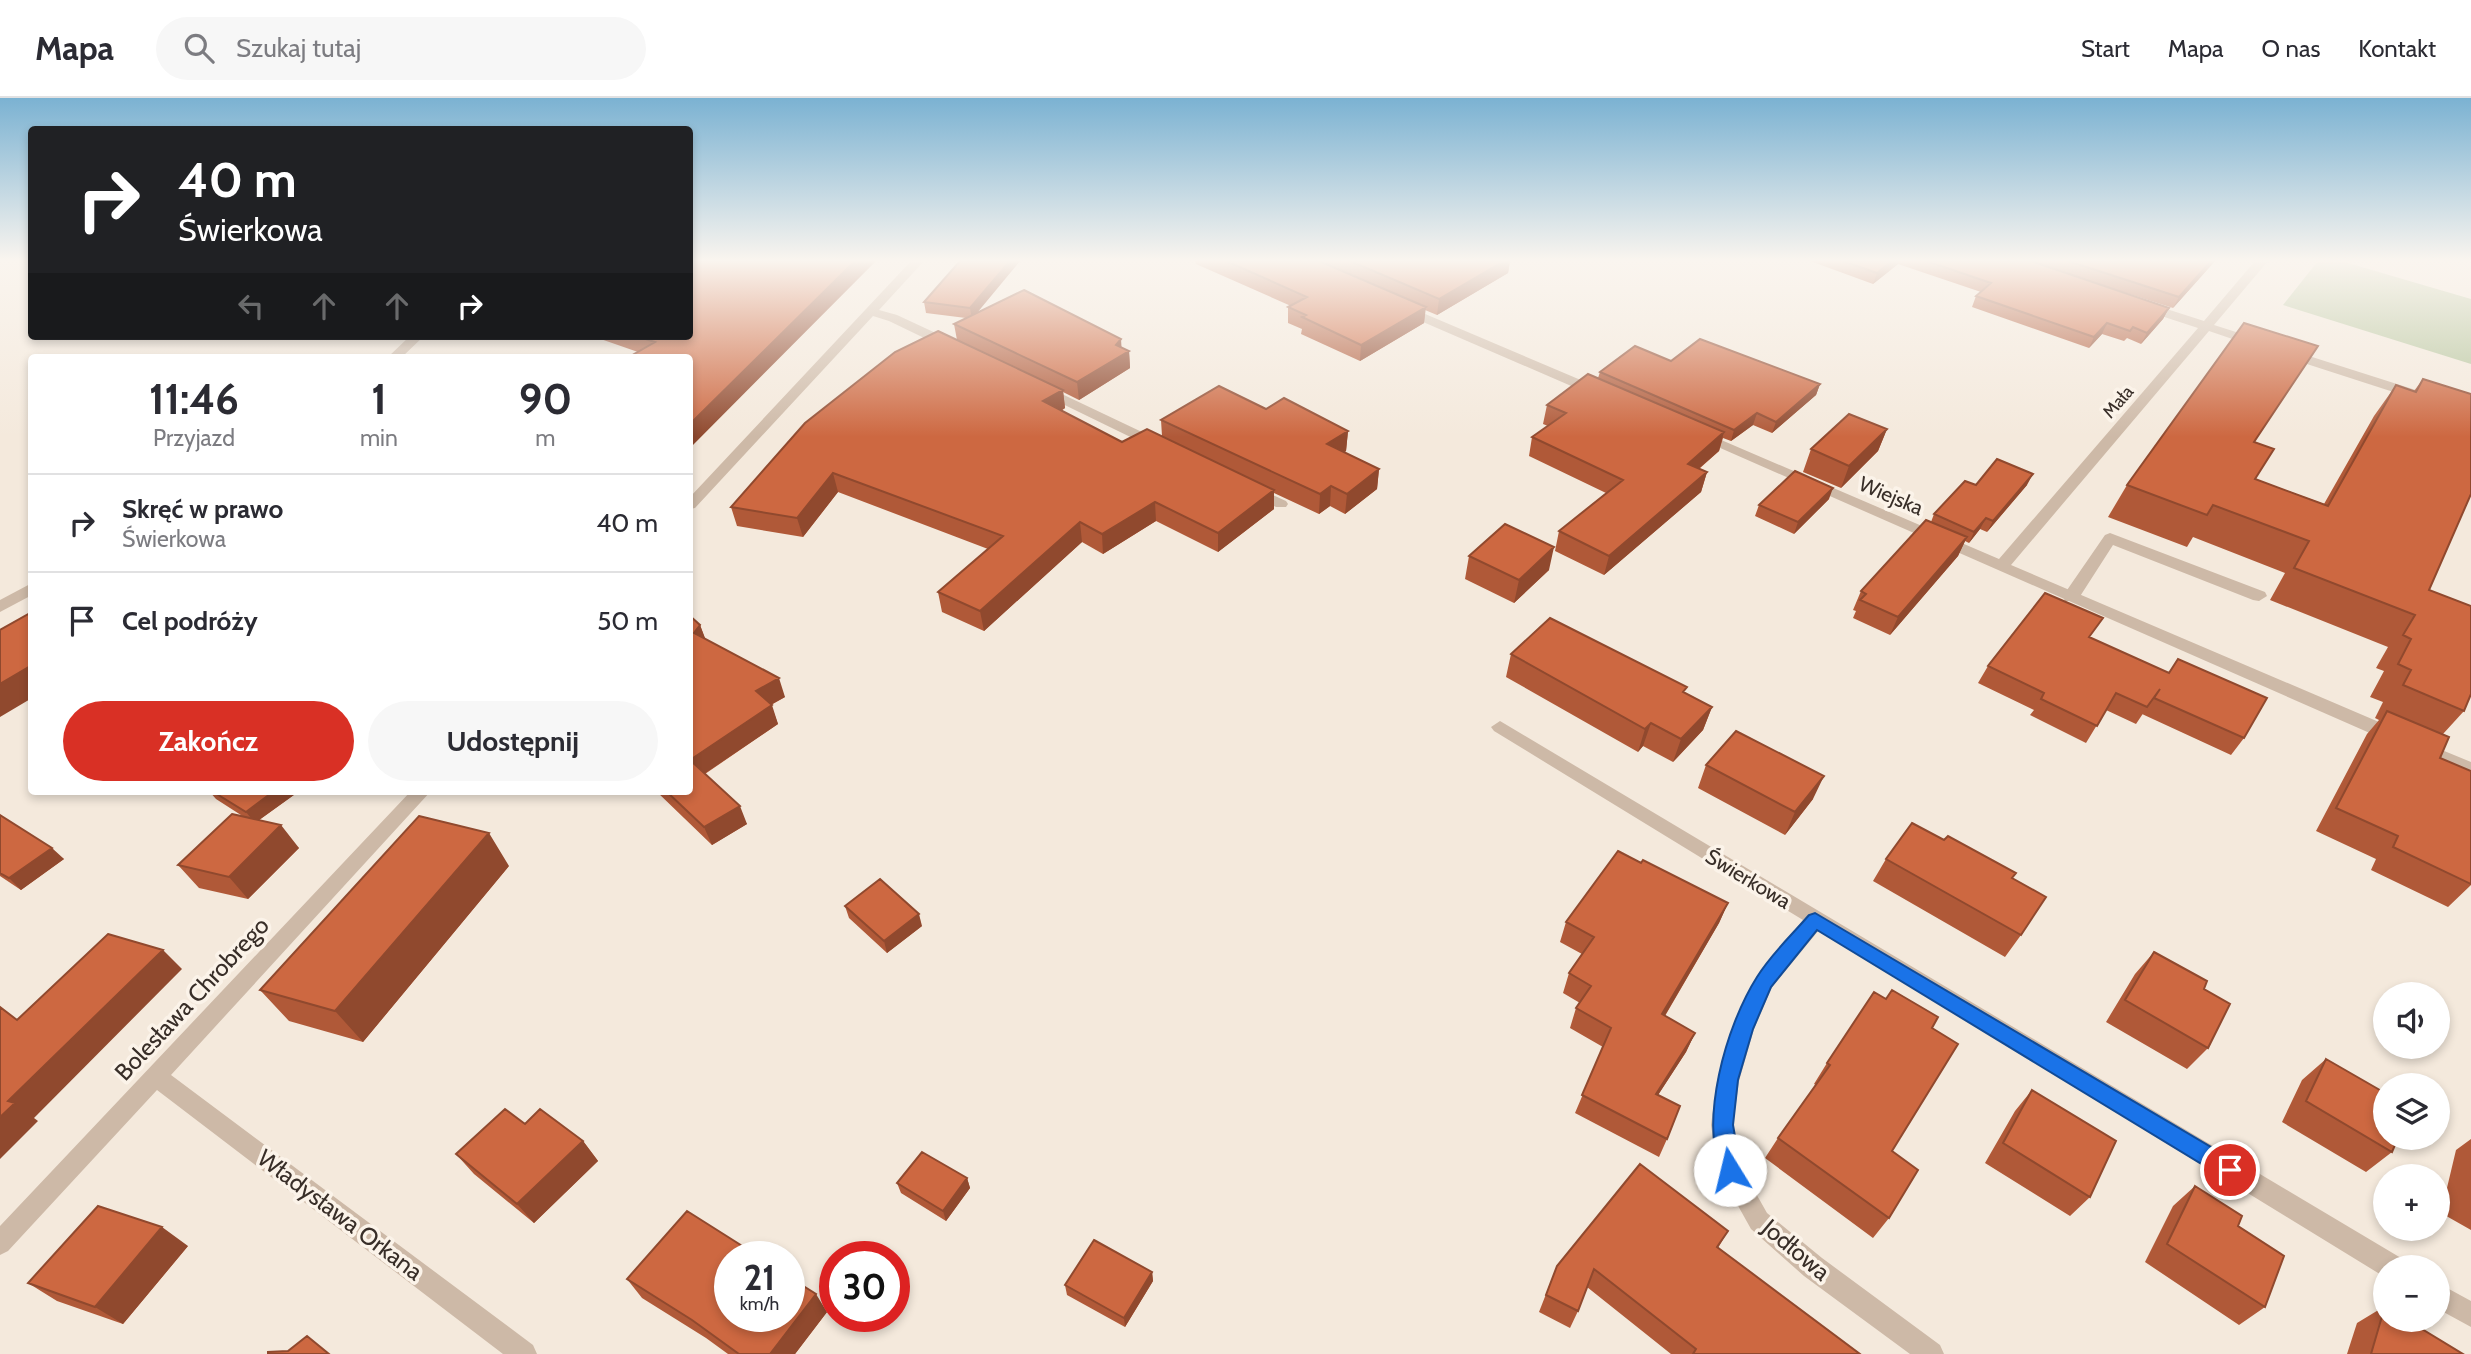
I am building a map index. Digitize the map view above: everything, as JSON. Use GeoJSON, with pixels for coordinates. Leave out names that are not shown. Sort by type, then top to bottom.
{"type":"FeatureCollection","features":[{"type":"Feature","properties":{"kind":"street"},"geometry":{"type":"LineString","coordinates":[[693,502],[864,320]]}},
{"type":"Feature","properties":{"kind":"street"},"geometry":{"type":"LineString","coordinates":[[896,320],[968,354]]}},
{"type":"Feature","properties":{"kind":"street"},"geometry":{"type":"LineString","coordinates":[[1429,320],[1610,398]]}},
{"type":"Feature","properties":{"kind":"street"},"geometry":{"type":"LineString","coordinates":[[2186,320],[2432,400]]}},
{"type":"Feature","properties":{"kind":"street","name":"Mała"},"geometry":{"type":"LineString","coordinates":[[2001,567],[2214,320]]}},
{"type":"Feature","properties":{"kind":"street"},"geometry":{"type":"LineString","coordinates":[[397,354],[413,340]]}},
{"type":"Feature","properties":{"kind":"street"},"geometry":{"type":"LineString","coordinates":[[1031,384],[1169,450]]}},
{"type":"Feature","properties":{"kind":"street","name":"Wiejska"},"geometry":{"type":"LineString","coordinates":[[1686,430],[2471,769]]}},
{"type":"Feature","properties":{"kind":"street"},"geometry":{"type":"LineString","coordinates":[[1244,486],[1282,503]]}},
{"type":"Feature","properties":{"kind":"street"},"geometry":{"type":"LineString","coordinates":[[2071,597],[2110,538],[2259,596]]}},
{"type":"Feature","properties":{"kind":"street"},"geometry":{"type":"LineString","coordinates":[[0,607],[28,591]]}},
{"type":"Feature","properties":{"kind":"street","name":"Świerkowa"},"geometry":{"type":"LineString","coordinates":[[1500,727],[2373,1256]]}},
{"type":"Feature","properties":{"kind":"street","name":"Bolesława Chrobrego"},"geometry":{"type":"LineString","coordinates":[[0,1243],[418,795]]}},
{"type":"Feature","properties":{"kind":"street","name":"Jodłowa"},"geometry":{"type":"LineString","coordinates":[[1815,920],[1764,982],[1743,1029],[1728,1080],[1723,1125],[1730,1170],[1759,1221],[1813,1267],[1931,1354]]}},
{"type":"Feature","properties":{"kind":"street","name":"Władysława Orkana"},"geometry":{"type":"LineString","coordinates":[[155,1076],[524,1354]]}},
{"type":"Feature","properties":{"kind":"street"},"geometry":{"type":"LineString","coordinates":[[2450,1302],[2471,1315]]}},
{"type":"Feature","properties":{"kind":"green space"},"geometry":{"type":"Polygon","coordinates":[[[2330,320],[2471,320],[2471,364],[2330,320]]]}},
{"type":"Feature","properties":{"kind":"building"},"geometry":{"type":"Polygon","coordinates":[[[693,320],[796,320],[693,421],[693,354],[634,354],[655,342],[649,340],[693,340],[693,320]]]}},
{"type":"Feature","properties":{"kind":"building"},"geometry":{"type":"Polygon","coordinates":[[[963,320],[1083,320],[1121,339],[1116,345],[1129,351],[1077,382],[954,324],[963,320]]]}},
{"type":"Feature","properties":{"kind":"building"},"geometry":{"type":"Polygon","coordinates":[[[1308,320],[1404,320],[1361,345],[1308,320]]]}},
{"type":"Feature","properties":{"kind":"building"},"geometry":{"type":"Polygon","coordinates":[[[2044,320],[2159,320],[2147,333],[2133,327],[2130,331],[2107,323],[2094,337],[2044,320]]]}},
{"type":"Feature","properties":{"kind":"building"},"geometry":{"type":"Polygon","coordinates":[[[2244,323],[2318,346],[2254,442],[2274,449],[2255,479],[2328,506],[2396,385],[2416,392],[2423,379],[2471,394],[2471,494],[2429,590],[2471,606],[2471,694],[2464,711],[2403,685],[2411,670],[2398,664],[2411,639],[2403,635],[2415,615],[2294,568],[2309,541],[2213,505],[2207,515],[2127,485],[2244,323]]]}},
{"type":"Feature","properties":{"kind":"building"},"geometry":{"type":"Polygon","coordinates":[[[938,331],[1063,390],[1043,401],[1122,442],[1147,429],[1274,490],[1218,533],[1155,502],[1102,534],[1080,522],[980,611],[938,592],[1003,536],[833,473],[797,518],[731,507],[805,423],[895,352],[938,331]]]}},
{"type":"Feature","properties":{"kind":"building"},"geometry":{"type":"Polygon","coordinates":[[[1700,339],[1820,384],[1776,422],[1757,413],[1734,430],[1600,372],[1635,346],[1671,361],[1700,339]]]}},
{"type":"Feature","properties":{"kind":"building"},"geometry":{"type":"Polygon","coordinates":[[[1588,374],[1724,432],[1688,464],[1707,472],[1609,556],[1559,531],[1623,480],[1532,437],[1566,413],[1547,405],[1588,374]]]}},
{"type":"Feature","properties":{"kind":"building"},"geometry":{"type":"Polygon","coordinates":[[[1219,386],[1266,409],[1284,398],[1348,431],[1327,444],[1379,469],[1347,494],[1331,486],[1320,494],[1161,420],[1219,386]]]}},
{"type":"Feature","properties":{"kind":"building"},"geometry":{"type":"Polygon","coordinates":[[[1849,414],[1887,429],[1849,466],[1811,449],[1849,414]]]}},
{"type":"Feature","properties":{"kind":"building"},"geometry":{"type":"Polygon","coordinates":[[[1997,459],[2033,474],[1993,521],[1986,518],[1974,532],[1934,514],[1965,481],[1976,485],[1997,459]]]}},
{"type":"Feature","properties":{"kind":"building"},"geometry":{"type":"Polygon","coordinates":[[[1795,471],[1833,488],[1798,522],[1759,505],[1795,471]]]}},
{"type":"Feature","properties":{"kind":"building"},"geometry":{"type":"Polygon","coordinates":[[[1926,520],[1967,537],[1898,617],[1860,600],[1866,594],[1861,591],[1926,520]]]}},
{"type":"Feature","properties":{"kind":"building"},"geometry":{"type":"Polygon","coordinates":[[[1505,524],[1554,547],[1519,580],[1469,556],[1505,524]]]}},
{"type":"Feature","properties":{"kind":"building"},"geometry":{"type":"Polygon","coordinates":[[[2045,593],[2103,618],[2089,637],[2169,673],[2178,659],[2267,698],[2244,738],[2154,698],[2160,689],[2147,707],[2116,693],[2097,726],[2041,699],[2044,693],[1988,666],[2045,593]]]}},
{"type":"Feature","properties":{"kind":"building"},"geometry":{"type":"Polygon","coordinates":[[[28,614],[28,667],[0,684],[0,630],[28,614]]]}},
{"type":"Feature","properties":{"kind":"building"},"geometry":{"type":"Polygon","coordinates":[[[1550,618],[1687,687],[1683,692],[1712,707],[1681,739],[1651,723],[1645,729],[1511,654],[1550,618]]]}},
{"type":"Feature","properties":{"kind":"building"},"geometry":{"type":"Polygon","coordinates":[[[693,619],[700,625],[694,633],[779,678],[756,691],[772,705],[693,758],[693,619]]]}},
{"type":"Feature","properties":{"kind":"building"},"geometry":{"type":"Polygon","coordinates":[[[2387,711],[2449,737],[2440,758],[2471,771],[2471,884],[2393,847],[2398,836],[2336,808],[2387,711]]]}},
{"type":"Feature","properties":{"kind":"building"},"geometry":{"type":"Polygon","coordinates":[[[1736,731],[1824,776],[1795,812],[1706,765],[1736,731]]]}},
{"type":"Feature","properties":{"kind":"building"},"geometry":{"type":"Polygon","coordinates":[[[693,763],[740,806],[704,827],[670,795],[693,795],[693,763]]]}},
{"type":"Feature","properties":{"kind":"building"},"geometry":{"type":"Polygon","coordinates":[[[218,795],[269,795],[246,812],[218,795]]]}},
{"type":"Feature","properties":{"kind":"building"},"geometry":{"type":"Polygon","coordinates":[[[232,814],[281,825],[229,877],[178,865],[232,814]]]}},
{"type":"Feature","properties":{"kind":"building"},"geometry":{"type":"Polygon","coordinates":[[[0,815],[52,848],[9,878],[0,873],[0,815]]]}},
{"type":"Feature","properties":{"kind":"building"},"geometry":{"type":"Polygon","coordinates":[[[419,816],[489,833],[335,1011],[260,990],[419,816]]]}},
{"type":"Feature","properties":{"kind":"building"},"geometry":{"type":"Polygon","coordinates":[[[1912,823],[1944,840],[1948,836],[2016,873],[2012,878],[2046,897],[2021,935],[1886,859],[1912,823]]]}},
{"type":"Feature","properties":{"kind":"building"},"geometry":{"type":"Polygon","coordinates":[[[1618,851],[1641,863],[1643,860],[1728,903],[1662,1014],[1695,1033],[1656,1094],[1680,1106],[1667,1139],[1582,1095],[1611,1028],[1576,1008],[1591,986],[1569,973],[1594,937],[1566,922],[1618,851]]]}},
{"type":"Feature","properties":{"kind":"building"},"geometry":{"type":"Polygon","coordinates":[[[880,879],[919,914],[884,941],[845,906],[880,879]]]}},
{"type":"Feature","properties":{"kind":"building"},"geometry":{"type":"Polygon","coordinates":[[[108,934],[163,950],[8,1101],[15,1103],[0,1117],[0,1007],[17,1020],[108,934]]]}},
{"type":"Feature","properties":{"kind":"building"},"geometry":{"type":"Polygon","coordinates":[[[2154,952],[2207,981],[2204,989],[2230,1004],[2208,1048],[2125,1000],[2154,952]]]}},
{"type":"Feature","properties":{"kind":"building"},"geometry":{"type":"Polygon","coordinates":[[[1892,990],[1938,1017],[1932,1028],[1958,1044],[1892,1151],[1918,1170],[1889,1218],[1778,1138],[1830,1065],[1827,1063],[1874,992],[1886,999],[1892,990]]]}},
{"type":"Feature","properties":{"kind":"building"},"geometry":{"type":"Polygon","coordinates":[[[2326,1059],[2373,1086],[2373,1141],[2306,1101],[2326,1059]]]}},
{"type":"Feature","properties":{"kind":"building"},"geometry":{"type":"Polygon","coordinates":[[[2032,1090],[2116,1141],[2090,1197],[2003,1143],[2032,1090]]]}},
{"type":"Feature","properties":{"kind":"building"},"geometry":{"type":"Polygon","coordinates":[[[505,1109],[525,1124],[540,1109],[583,1141],[517,1204],[456,1154],[505,1109]]]}},
{"type":"Feature","properties":{"kind":"building"},"geometry":{"type":"Polygon","coordinates":[[[922,1152],[967,1178],[943,1211],[897,1183],[922,1152]]]}},
{"type":"Feature","properties":{"kind":"building"},"geometry":{"type":"Polygon","coordinates":[[[1640,1164],[1728,1231],[1717,1247],[1860,1354],[1693,1354],[1696,1349],[1594,1269],[1578,1311],[1546,1295],[1557,1266],[1640,1164]]]}},
{"type":"Feature","properties":{"kind":"building"},"geometry":{"type":"Polygon","coordinates":[[[2195,1186],[2242,1216],[2238,1226],[2284,1256],[2265,1307],[2167,1244],[2195,1186]]]}},
{"type":"Feature","properties":{"kind":"building"},"geometry":{"type":"Polygon","coordinates":[[[98,1206],[162,1227],[95,1307],[28,1283],[98,1206]]]}},
{"type":"Feature","properties":{"kind":"building"},"geometry":{"type":"Polygon","coordinates":[[[687,1211],[734,1241],[714,1241],[714,1332],[787,1332],[770,1354],[739,1354],[627,1279],[687,1211]]]}},
{"type":"Feature","properties":{"kind":"building"},"geometry":{"type":"Polygon","coordinates":[[[1094,1240],[1152,1272],[1124,1318],[1065,1285],[1094,1240]]]}},
{"type":"Feature","properties":{"kind":"building"},"geometry":{"type":"Polygon","coordinates":[[[805,1287],[816,1294],[805,1308],[805,1287]]]}},
{"type":"Feature","properties":{"kind":"building"},"geometry":{"type":"Polygon","coordinates":[[[2377,1332],[2427,1332],[2463,1354],[2371,1354],[2377,1332]]]}},
{"type":"Feature","properties":{"kind":"building"},"geometry":{"type":"Polygon","coordinates":[[[307,1336],[329,1354],[268,1354],[288,1351],[307,1336]]]}},
{"type":"Feature","properties":{"kind":"route"},"geometry":{"type":"LineString","coordinates":[[1730,1170],[1723,1125],[1728,1080],[1743,1029],[1764,982],[1815,920],[2230,1170]]}}]}
